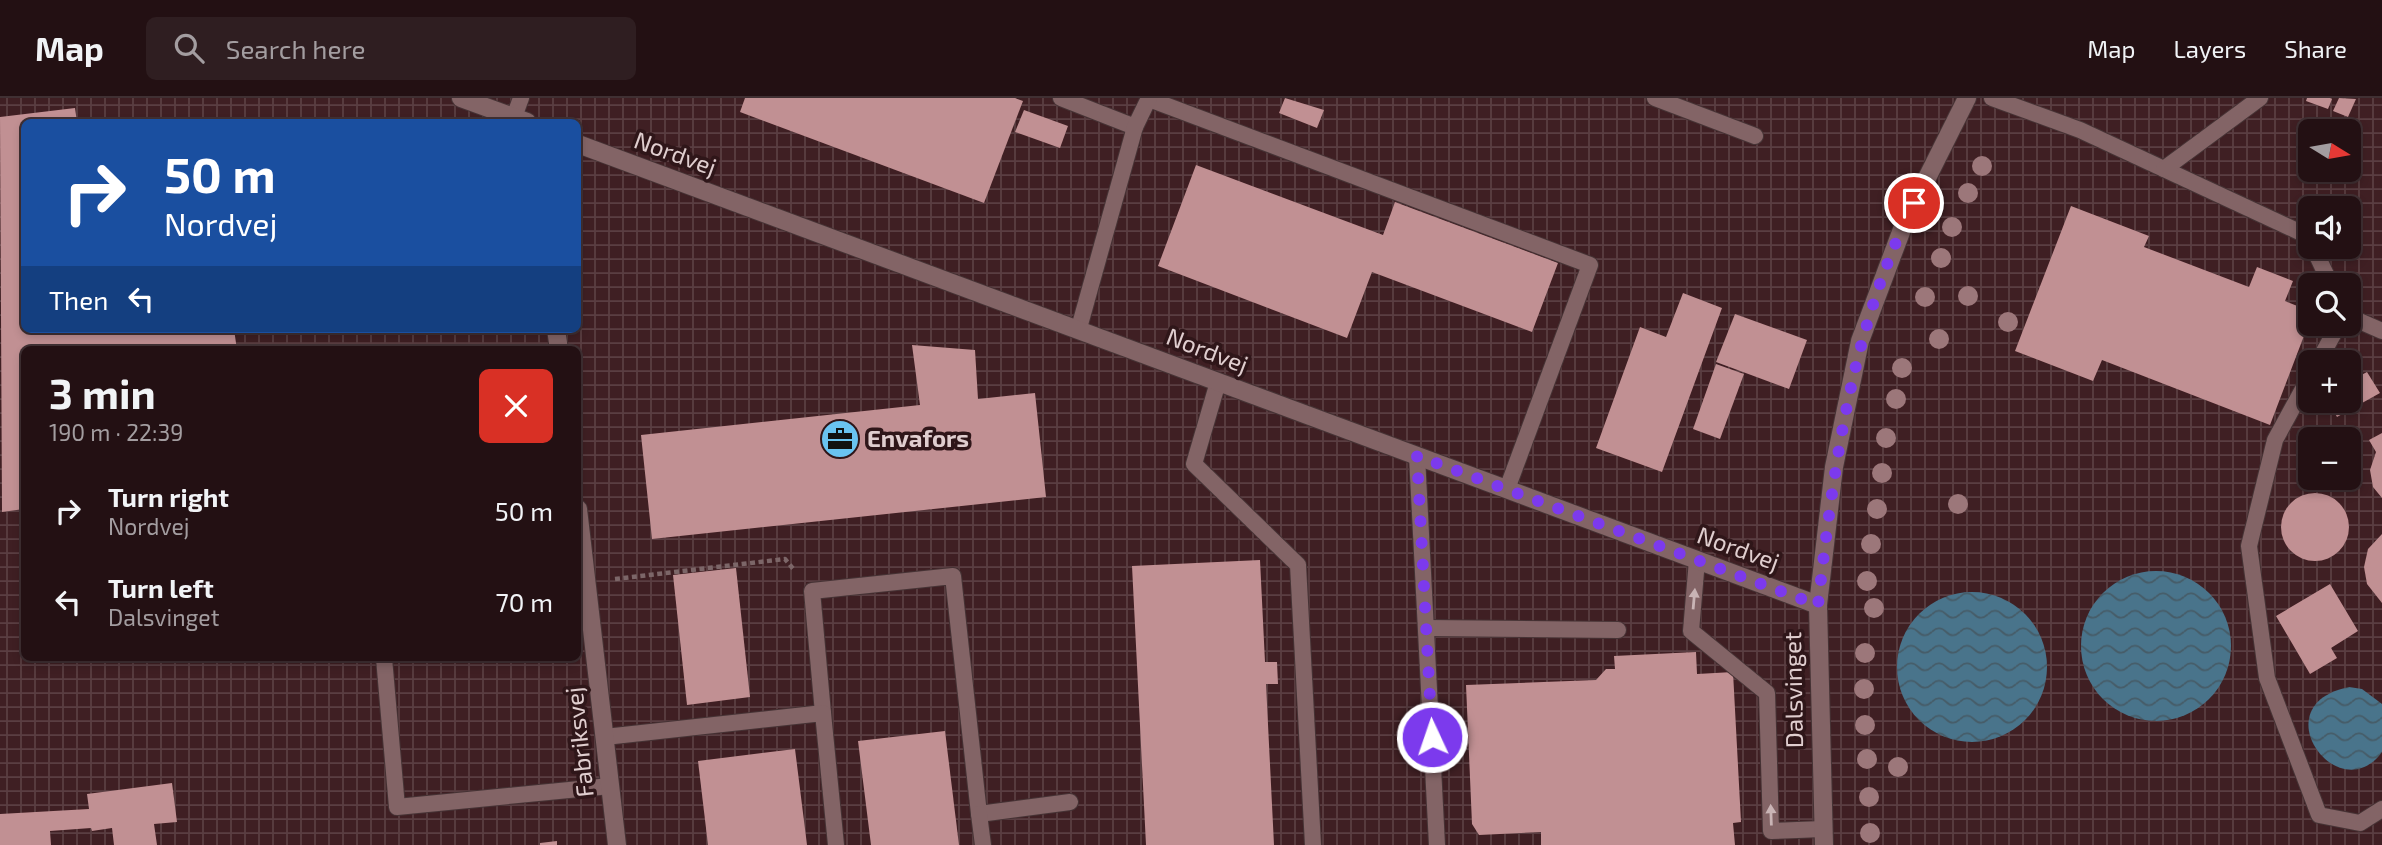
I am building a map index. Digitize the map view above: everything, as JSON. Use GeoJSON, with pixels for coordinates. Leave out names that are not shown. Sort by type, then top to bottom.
{"type":"FeatureCollection","features":[{"type":"Feature","properties":{"kind":"street"},"geometry":{"type":"LineString","coordinates":[[461,98],[518,119]]}},
{"type":"Feature","properties":{"kind":"street","name":"Dalsvinget"},"geometry":{"type":"LineString","coordinates":[[1824,837],[1818,605],[1835,467],[1860,341],[1904,224],[1967,98]]}},
{"type":"Feature","properties":{"kind":"street","name":"Nordvej"},"geometry":{"type":"LineString","coordinates":[[581,145],[1079,328],[1818,605]]}},
{"type":"Feature","properties":{"kind":"street","name":"Fabriksvej"},"geometry":{"type":"LineString","coordinates":[[581,561],[586,582],[617,845]]}},
{"type":"Feature","properties":{"kind":"lane"},"geometry":{"type":"LineString","coordinates":[[521,98],[521,119]]}},
{"type":"Feature","properties":{"kind":"lane"},"geometry":{"type":"LineString","coordinates":[[1061,98],[1135,127]]}},
{"type":"Feature","properties":{"kind":"lane"},"geometry":{"type":"LineString","coordinates":[[1655,98],[1755,136]]}},
{"type":"Feature","properties":{"kind":"lane"},"geometry":{"type":"LineString","coordinates":[[1993,98],[2080,130],[2298,231]]}},
{"type":"Feature","properties":{"kind":"lane"},"geometry":{"type":"LineString","coordinates":[[2164,169],[2260,98]]}},
{"type":"Feature","properties":{"kind":"lane"},"geometry":{"type":"LineString","coordinates":[[1079,328],[1135,127],[1149,99],[1590,265],[1507,489]]}},
{"type":"Feature","properties":{"kind":"lane"},"geometry":{"type":"LineString","coordinates":[[2361,322],[2382,331]]}},
{"type":"Feature","properties":{"kind":"lane"},"geometry":{"type":"LineString","coordinates":[[1218,382],[1194,464],[1298,565],[1313,845]]}},
{"type":"Feature","properties":{"kind":"lane"},"geometry":{"type":"LineString","coordinates":[[2298,398],[2275,440],[2249,546],[2267,678],[2319,815],[2360,823],[2382,809]]}},
{"type":"Feature","properties":{"kind":"lane"},"geometry":{"type":"LineString","coordinates":[[1417,456],[1437,845]]}},
{"type":"Feature","properties":{"kind":"lane"},"geometry":{"type":"LineString","coordinates":[[1698,560],[1691,631],[1767,693],[1771,831],[1824,837]]}},
{"type":"Feature","properties":{"kind":"lane"},"geometry":{"type":"LineString","coordinates":[[836,845],[812,592],[953,576],[983,845]]}},
{"type":"Feature","properties":{"kind":"lane"},"geometry":{"type":"LineString","coordinates":[[1426,628],[1618,630]]}},
{"type":"Feature","properties":{"kind":"lane"},"geometry":{"type":"LineString","coordinates":[[384,661],[397,807],[610,786]]}},
{"type":"Feature","properties":{"kind":"lane"},"geometry":{"type":"LineString","coordinates":[[604,737],[822,713]]}},
{"type":"Feature","properties":{"kind":"lane"},"geometry":{"type":"LineString","coordinates":[[979,814],[1070,802]]}},
{"type":"Feature","properties":{"kind":"path"},"geometry":{"type":"LineString","coordinates":[[586,582],[785,559],[812,592]]}},
{"type":"Feature","properties":{"kind":"shaded area"},"geometry":{"type":"Polygon","coordinates":[[[0,98],[2382,98],[2382,845],[0,845],[0,98]]]}},
{"type":"Feature","properties":{"kind":"water"},"geometry":{"type":"Polygon","coordinates":[[[2156,571],[2185,576],[2209,593],[2226,617],[2231,646],[2226,675],[2209,699],[2185,716],[2156,721],[2127,716],[2103,699],[2086,675],[2081,646],[2086,617],[2103,593],[2127,576],[2156,571]]]}},
{"type":"Feature","properties":{"kind":"water"},"geometry":{"type":"Polygon","coordinates":[[[1972,592],[2001,597],[2025,614],[2042,638],[2047,667],[2042,696],[2025,720],[2001,737],[1972,742],[1943,737],[1919,720],[1902,696],[1897,667],[1902,638],[1919,614],[1943,597],[1972,592]]]}},
{"type":"Feature","properties":{"kind":"water"},"geometry":{"type":"Polygon","coordinates":[[[2349,687],[2362,689],[2382,704],[2382,752],[2365,767],[2346,769],[2329,762],[2316,748],[2309,731],[2311,713],[2323,697],[2349,687]]]}},
{"type":"Feature","properties":{"kind":"building"},"geometry":{"type":"Polygon","coordinates":[[[745,98],[1015,98],[1023,101],[984,203],[740,112],[745,98]]]}},
{"type":"Feature","properties":{"kind":"building"},"geometry":{"type":"Polygon","coordinates":[[[1285,98],[1324,110],[1317,128],[1279,113],[1285,98]]]}},
{"type":"Feature","properties":{"kind":"building"},"geometry":{"type":"Polygon","coordinates":[[[2307,98],[2332,99],[2328,109],[2306,101],[2307,98]]]}},
{"type":"Feature","properties":{"kind":"building"},"geometry":{"type":"Polygon","coordinates":[[[2339,98],[2356,99],[2348,117],[2333,111],[2339,98]]]}},
{"type":"Feature","properties":{"kind":"building"},"geometry":{"type":"Polygon","coordinates":[[[75,108],[77,119],[21,119],[21,333],[235,333],[236,346],[21,346],[21,509],[2,512],[0,117],[75,108]]]}},
{"type":"Feature","properties":{"kind":"building"},"geometry":{"type":"Polygon","coordinates":[[[1024,110],[1068,126],[1060,148],[1015,132],[1024,110]]]}},
{"type":"Feature","properties":{"kind":"building"},"geometry":{"type":"Polygon","coordinates":[[[1196,165],[1383,235],[1395,202],[1558,263],[1532,332],[1372,272],[1347,338],[1158,266],[1196,165]]]}},
{"type":"Feature","properties":{"kind":"building"},"geometry":{"type":"Polygon","coordinates":[[[2071,206],[2149,236],[2144,247],[2249,287],[2257,267],[2293,281],[2285,301],[2298,306],[2298,336],[2304,336],[2270,425],[2102,360],[2093,381],[2015,351],[2071,206]]]}},
{"type":"Feature","properties":{"kind":"building"},"geometry":{"type":"Polygon","coordinates":[[[1683,293],[1722,308],[1662,472],[1596,448],[1640,327],[1666,337],[1683,293]]]}},
{"type":"Feature","properties":{"kind":"building"},"geometry":{"type":"Polygon","coordinates":[[[1735,314],[1807,340],[1789,389],[1716,362],[1735,314]]]}},
{"type":"Feature","properties":{"kind":"building"},"geometry":{"type":"Polygon","coordinates":[[[912,345],[975,350],[978,399],[1035,393],[1046,497],[652,539],[641,435],[920,405],[912,345]]]}},
{"type":"Feature","properties":{"kind":"building"},"geometry":{"type":"Polygon","coordinates":[[[1716,364],[1744,374],[1720,439],[1693,429],[1716,364]]]}},
{"type":"Feature","properties":{"kind":"building"},"geometry":{"type":"Polygon","coordinates":[[[2367,372],[2380,393],[2361,404],[2361,375],[2367,372]]]}},
{"type":"Feature","properties":{"kind":"building"},"geometry":{"type":"Polygon","coordinates":[[[2382,433],[2382,498],[2373,487],[2370,470],[2376,452],[2369,440],[2382,433]]]}},
{"type":"Feature","properties":{"kind":"building"},"geometry":{"type":"Polygon","coordinates":[[[2322,493],[2343,508],[2349,520],[2347,540],[2339,551],[2322,561],[2308,561],[2291,551],[2283,540],[2281,520],[2291,503],[2302,495],[2322,493]]]}},
{"type":"Feature","properties":{"kind":"building"},"geometry":{"type":"Polygon","coordinates":[[[2382,534],[2382,603],[2367,584],[2364,567],[2368,549],[2382,534]]]}},
{"type":"Feature","properties":{"kind":"building"},"geometry":{"type":"Polygon","coordinates":[[[1260,560],[1265,662],[1277,662],[1278,684],[1266,684],[1274,845],[1146,845],[1132,566],[1260,560]]]}},
{"type":"Feature","properties":{"kind":"building"},"geometry":{"type":"Polygon","coordinates":[[[736,568],[750,697],[687,705],[673,575],[736,568]]]}},
{"type":"Feature","properties":{"kind":"building"},"geometry":{"type":"Polygon","coordinates":[[[2330,584],[2358,631],[2331,648],[2337,658],[2310,674],[2276,616],[2330,584]]]}},
{"type":"Feature","properties":{"kind":"building"},"geometry":{"type":"Polygon","coordinates":[[[1696,652],[1697,674],[1733,672],[1741,822],[1733,823],[1735,845],[1541,845],[1541,832],[1479,835],[1472,824],[1466,685],[1596,680],[1606,669],[1615,669],[1614,656],[1696,652]]]}},
{"type":"Feature","properties":{"kind":"building"},"geometry":{"type":"Polygon","coordinates":[[[945,731],[959,845],[871,845],[858,741],[945,731]]]}},
{"type":"Feature","properties":{"kind":"building"},"geometry":{"type":"Polygon","coordinates":[[[795,749],[807,845],[708,845],[698,761],[795,749]]]}},
{"type":"Feature","properties":{"kind":"building"},"geometry":{"type":"Polygon","coordinates":[[[172,783],[177,822],[154,824],[157,845],[114,845],[112,828],[92,831],[91,828],[50,831],[51,845],[0,845],[0,814],[89,809],[87,794],[172,783]]]}},
{"type":"Feature","properties":{"kind":"building"},"geometry":{"type":"Polygon","coordinates":[[[557,841],[557,845],[540,845],[540,843],[557,841]]]}},
{"type":"Feature","properties":{"kind":"place","name":"Envafors"},"geometry":{"type":"Point","coordinates":[840,439]}},
{"type":"Feature","properties":{"kind":"route"},"geometry":{"type":"LineString","coordinates":[[1432,737],[1417,456],[1818,605],[1835,467],[1860,341],[1914,203]]}}]}
